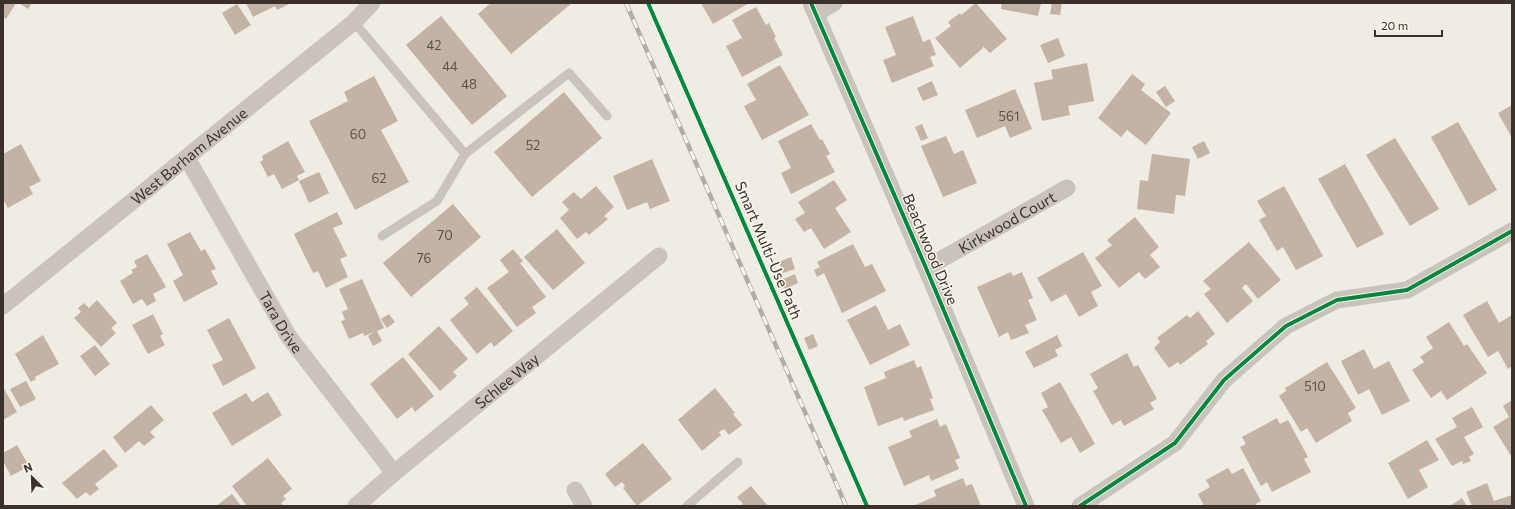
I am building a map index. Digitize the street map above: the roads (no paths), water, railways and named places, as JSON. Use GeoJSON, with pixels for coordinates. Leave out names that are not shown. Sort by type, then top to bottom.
{"type":"FeatureCollection","features":[{"type":"Feature","properties":{"kind":"street","name":"West Barham Avenue"},"geometry":{"type":"LineString","coordinates":[[3,306],[354,22],[372,3]]}},
{"type":"Feature","properties":{"kind":"street"},"geometry":{"type":"LineString","coordinates":[[813,8],[834,3]]}},
{"type":"Feature","properties":{"kind":"street","name":"Beachwood Drive"},"geometry":{"type":"LineString","coordinates":[[813,8],[926,268],[1026,506]]}},
{"type":"Feature","properties":{"kind":"street","name":"Tara Drive"},"geometry":{"type":"LineString","coordinates":[[187,158],[289,337],[394,473]]}},
{"type":"Feature","properties":{"kind":"street","name":"Kirkwood Court"},"geometry":{"type":"LineString","coordinates":[[926,268],[1067,188]]}},
{"type":"Feature","properties":{"kind":"street"},"geometry":{"type":"LineString","coordinates":[[1080,506],[1175,443],[1224,380],[1286,326],[1337,300],[1407,290],[1512,231]]}},
{"type":"Feature","properties":{"kind":"street","name":"Schlee Way"},"geometry":{"type":"LineString","coordinates":[[356,506],[394,473],[659,256]]}},
{"type":"Feature","properties":{"kind":"street"},"geometry":{"type":"LineString","coordinates":[[575,490],[584,506]]}},
{"type":"Feature","properties":{"kind":"lane"},"geometry":{"type":"LineString","coordinates":[[354,22],[464,154]]}},
{"type":"Feature","properties":{"kind":"lane"},"geometry":{"type":"LineString","coordinates":[[382,236],[437,201],[464,154],[569,74],[607,116]]}},
{"type":"Feature","properties":{"kind":"lane"},"geometry":{"type":"LineString","coordinates":[[686,506],[738,462]]}},
{"type":"Feature","properties":{"kind":"railway"},"geometry":{"type":"LineString","coordinates":[[626,3],[846,506]]}}]}
